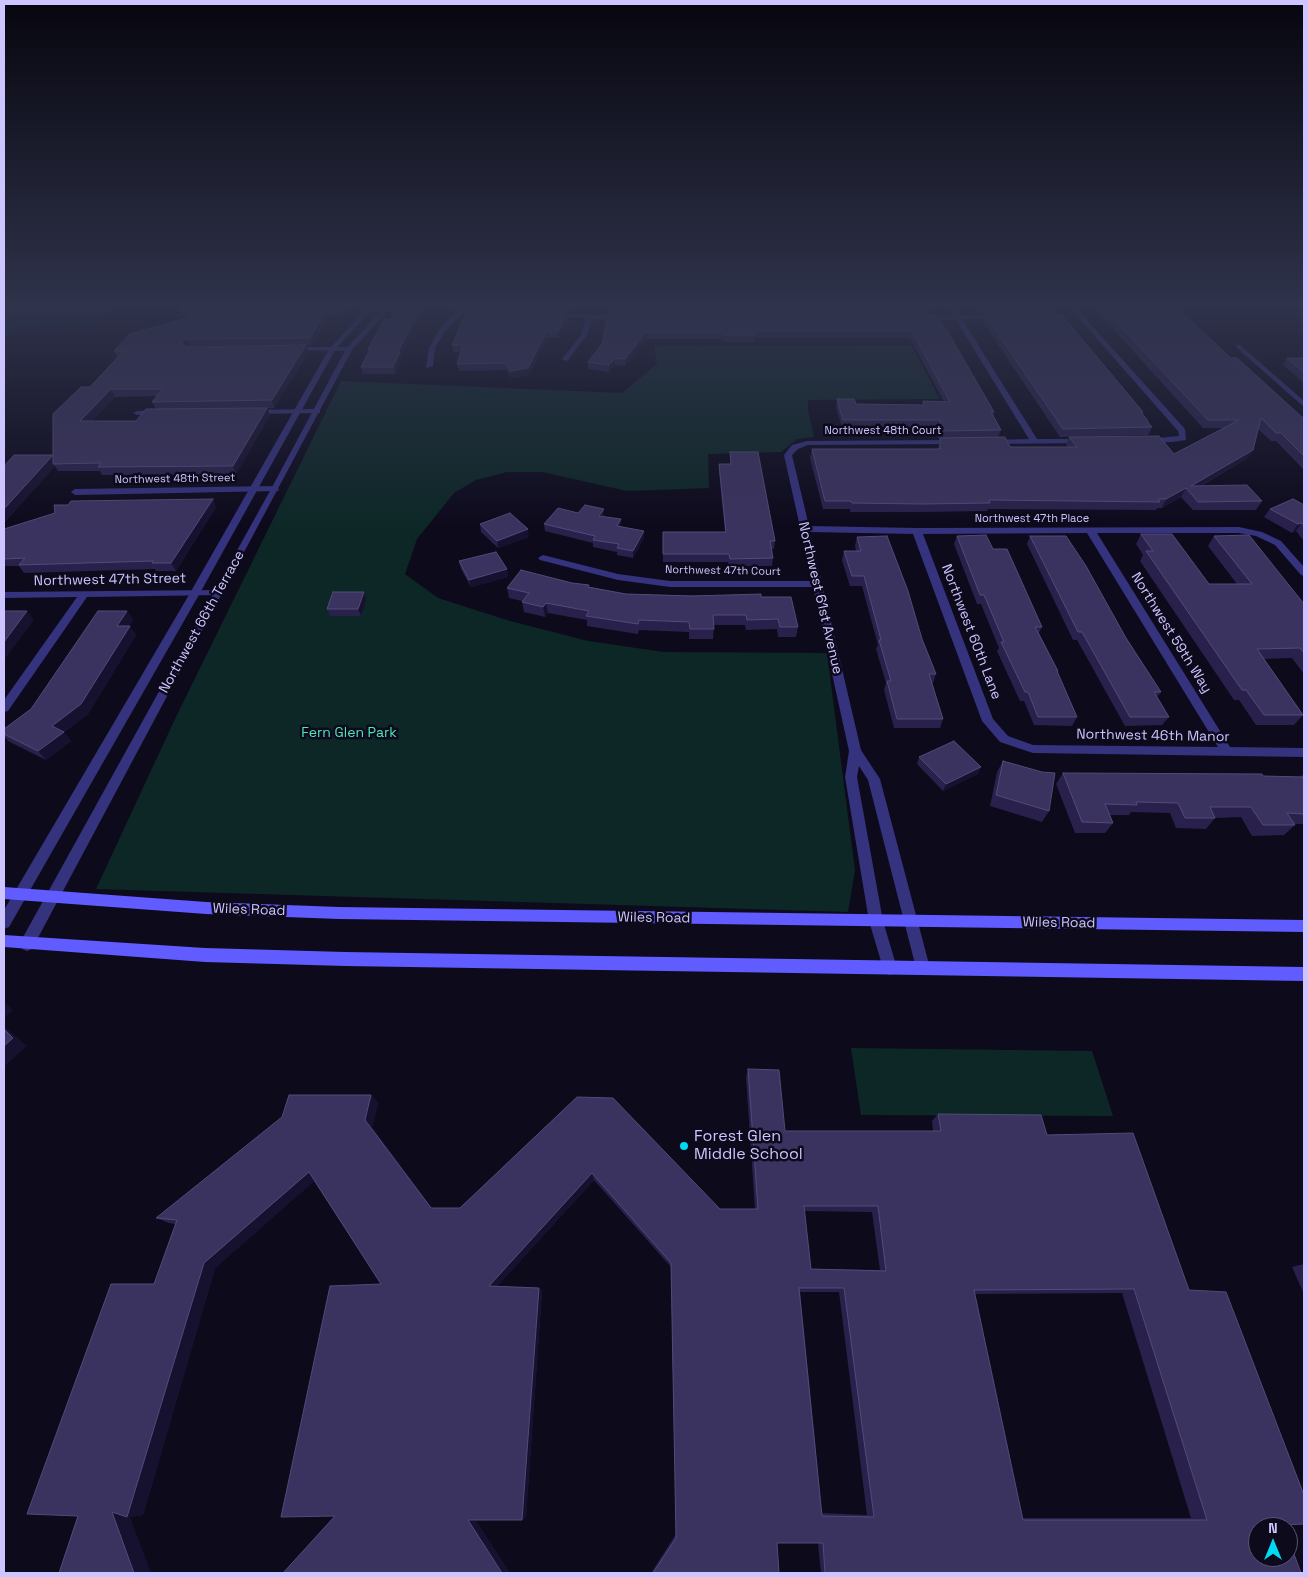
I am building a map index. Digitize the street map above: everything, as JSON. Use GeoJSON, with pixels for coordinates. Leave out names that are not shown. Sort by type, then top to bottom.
{"type":"FeatureCollection","features":[{"type":"Feature","properties":{"kind":"main road","name":"Wiles Road"},"geometry":{"type":"LineString","coordinates":[[4,893],[206,908],[329,913],[1304,926]]}},
{"type":"Feature","properties":{"kind":"main road"},"geometry":{"type":"LineString","coordinates":[[4,941],[216,956],[1304,974]]}},
{"type":"Feature","properties":{"kind":"street","name":"Northwest 66th Terrace"},"geometry":{"type":"LineString","coordinates":[[4,923],[195,593],[314,382]]}},
{"type":"Feature","properties":{"kind":"street","name":"Northwest 66th Terrace"},"geometry":{"type":"LineString","coordinates":[[27,944],[332,382]]}},
{"type":"Feature","properties":{"kind":"street"},"geometry":{"type":"LineString","coordinates":[[997,382],[1035,442]]}},
{"type":"Feature","properties":{"kind":"street"},"geometry":{"type":"LineString","coordinates":[[1138,382],[1182,431],[1183,438],[1142,440]]}},
{"type":"Feature","properties":{"kind":"street"},"geometry":{"type":"LineString","coordinates":[[1278,382],[1304,405]]}},
{"type":"Feature","properties":{"kind":"street"},"geometry":{"type":"LineString","coordinates":[[242,412],[317,411]]}},
{"type":"Feature","properties":{"kind":"street"},"geometry":{"type":"LineString","coordinates":[[137,413],[166,412]]}},
{"type":"Feature","properties":{"kind":"street"},"geometry":{"type":"LineString","coordinates":[[986,442],[1094,441]]}},
{"type":"Feature","properties":{"kind":"street","name":"Northwest 48th Court"},"geometry":{"type":"LineString","coordinates":[[794,447],[807,443],[966,442]]}},
{"type":"Feature","properties":{"kind":"street","name":"Northwest 61st Avenue"},"geometry":{"type":"LineString","coordinates":[[794,447],[788,456],[855,751],[874,779],[923,968]]}},
{"type":"Feature","properties":{"kind":"street","name":"Northwest 48th Street"},"geometry":{"type":"LineString","coordinates":[[75,492],[275,489]]}},
{"type":"Feature","properties":{"kind":"street","name":"Northwest 47th Place"},"geometry":{"type":"LineString","coordinates":[[805,529],[917,531],[1239,530],[1260,534],[1278,543],[1304,574]]}},
{"type":"Feature","properties":{"kind":"street","name":"Northwest 59th Way"},"geometry":{"type":"LineString","coordinates":[[1090,530],[1226,751]]}},
{"type":"Feature","properties":{"kind":"street","name":"Northwest 60th Lane"},"geometry":{"type":"LineString","coordinates":[[917,531],[988,721],[1004,738]]}},
{"type":"Feature","properties":{"kind":"street","name":"Northwest 47th Court"},"geometry":{"type":"LineString","coordinates":[[543,558],[618,576],[670,584],[816,584]]}},
{"type":"Feature","properties":{"kind":"street","name":"Northwest 47th Street"},"geometry":{"type":"LineString","coordinates":[[4,595],[218,593]]}},
{"type":"Feature","properties":{"kind":"street"},"geometry":{"type":"LineString","coordinates":[[4,708],[84,595]]}},
{"type":"Feature","properties":{"kind":"street","name":"Northwest 46th Manor"},"geometry":{"type":"LineString","coordinates":[[1004,738],[1033,749],[1304,753]]}},
{"type":"Feature","properties":{"kind":"street","name":"Northwest 61st Avenue"},"geometry":{"type":"LineString","coordinates":[[855,751],[851,777],[876,921],[890,968]]}},
{"type":"Feature","properties":{"kind":"green space","name":"Fern Glen Park"},"geometry":{"type":"Polygon","coordinates":[[[341,382],[622,393],[636,382],[931,382],[940,399],[808,400],[808,410],[814,437],[797,439],[781,452],[708,454],[709,488],[627,491],[542,472],[507,472],[476,480],[454,493],[417,539],[405,574],[438,598],[510,621],[588,641],[664,652],[827,653],[855,870],[848,912],[96,889],[175,719],[341,382]]]}},
{"type":"Feature","properties":{"kind":"green space"},"geometry":{"type":"Polygon","coordinates":[[[851,1048],[1092,1051],[1113,1116],[861,1115],[851,1048]]]}},
{"type":"Feature","properties":{"kind":"building"},"geometry":{"type":"Polygon","coordinates":[[[95,382],[283,382],[272,400],[152,402],[163,389],[111,389],[80,421],[136,421],[146,409],[267,408],[233,466],[98,467],[101,463],[53,464],[53,414],[81,387],[90,387],[95,382]]]}},
{"type":"Feature","properties":{"kind":"building"},"geometry":{"type":"Polygon","coordinates":[[[939,382],[976,382],[994,412],[991,412],[1001,430],[940,431],[940,420],[843,420],[837,399],[854,399],[856,404],[924,405],[923,401],[950,402],[939,382]]]}},
{"type":"Feature","properties":{"kind":"building"},"geometry":{"type":"Polygon","coordinates":[[[1031,382],[1118,382],[1143,412],[1141,412],[1152,427],[1063,429],[1031,382]]]}},
{"type":"Feature","properties":{"kind":"building"},"geometry":{"type":"Polygon","coordinates":[[[1172,382],[1263,382],[1304,419],[1304,456],[1281,433],[1276,433],[1261,418],[1253,450],[1191,486],[1247,485],[1262,501],[1198,502],[1186,488],[1166,499],[1158,499],[1160,502],[989,500],[990,503],[922,504],[825,501],[812,449],[940,449],[940,438],[1005,437],[1010,447],[1077,447],[1069,437],[1159,436],[1174,454],[1239,420],[1208,420],[1172,382]]]}},
{"type":"Feature","properties":{"kind":"building"},"geometry":{"type":"Polygon","coordinates":[[[730,452],[758,452],[775,541],[770,541],[773,558],[730,559],[729,554],[663,554],[663,532],[726,532],[719,464],[731,464],[730,452]]]}},
{"type":"Feature","properties":{"kind":"building"},"geometry":{"type":"Polygon","coordinates":[[[14,455],[53,455],[4,509],[4,466],[14,455]]]}},
{"type":"Feature","properties":{"kind":"building"},"geometry":{"type":"Polygon","coordinates":[[[213,499],[171,563],[152,563],[153,561],[19,565],[25,558],[4,559],[4,529],[55,513],[54,505],[68,505],[71,501],[213,499]]]}},
{"type":"Feature","properties":{"kind":"building"},"geometry":{"type":"Polygon","coordinates":[[[1293,499],[1304,505],[1304,526],[1302,523],[1298,524],[1270,509],[1293,499]]]}},
{"type":"Feature","properties":{"kind":"building"},"geometry":{"type":"Polygon","coordinates":[[[585,505],[604,509],[599,516],[621,519],[617,526],[644,531],[633,551],[617,548],[619,544],[593,540],[595,536],[544,524],[558,508],[578,513],[585,505]]]}},
{"type":"Feature","properties":{"kind":"building"},"geometry":{"type":"Polygon","coordinates":[[[510,513],[528,529],[497,541],[480,524],[510,513]]]}},
{"type":"Feature","properties":{"kind":"building"},"geometry":{"type":"Polygon","coordinates":[[[1141,534],[1172,534],[1209,584],[1252,584],[1214,536],[1249,535],[1304,604],[1304,653],[1300,648],[1257,649],[1303,715],[1264,715],[1246,690],[1242,690],[1146,551],[1153,551],[1141,534]]]}},
{"type":"Feature","properties":{"kind":"building"},"geometry":{"type":"Polygon","coordinates":[[[986,535],[993,549],[1007,549],[1042,627],[1035,627],[1058,671],[1077,717],[1038,717],[1028,692],[1025,692],[1001,642],[1004,642],[984,595],[980,595],[957,536],[986,535]]]}},
{"type":"Feature","properties":{"kind":"building"},"geometry":{"type":"Polygon","coordinates":[[[887,536],[936,674],[929,674],[943,719],[897,719],[887,681],[891,681],[864,576],[852,576],[844,551],[861,551],[857,537],[887,536]]]}},
{"type":"Feature","properties":{"kind":"building"},"geometry":{"type":"Polygon","coordinates":[[[1030,536],[1066,536],[1086,566],[1126,638],[1161,692],[1154,692],[1169,717],[1130,717],[1082,632],[1078,632],[1030,536]]]}},
{"type":"Feature","properties":{"kind":"building"},"geometry":{"type":"Polygon","coordinates":[[[496,552],[507,569],[469,580],[459,561],[496,552]]]}},
{"type":"Feature","properties":{"kind":"building"},"geometry":{"type":"Polygon","coordinates":[[[521,570],[572,583],[589,585],[588,587],[626,594],[692,596],[761,594],[761,597],[791,597],[798,627],[780,627],[778,619],[747,620],[746,615],[713,615],[714,629],[690,629],[689,622],[639,620],[638,624],[586,616],[589,611],[546,603],[543,607],[522,602],[529,593],[507,588],[521,570]]]}},
{"type":"Feature","properties":{"kind":"building"},"geometry":{"type":"Polygon","coordinates":[[[333,592],[364,592],[358,609],[327,609],[333,592]]]}},
{"type":"Feature","properties":{"kind":"building"},"geometry":{"type":"Polygon","coordinates":[[[4,611],[27,611],[4,642],[4,611]]]}},
{"type":"Feature","properties":{"kind":"building"},"geometry":{"type":"Polygon","coordinates":[[[98,611],[127,611],[117,626],[130,626],[81,704],[52,726],[64,732],[38,751],[4,734],[4,729],[31,709],[98,611]]]}},
{"type":"Feature","properties":{"kind":"building"},"geometry":{"type":"Polygon","coordinates":[[[954,741],[981,767],[946,784],[919,757],[954,741]]]}},
{"type":"Feature","properties":{"kind":"building"},"geometry":{"type":"Polygon","coordinates":[[[1003,761],[1042,772],[1055,773],[1049,811],[996,795],[1003,761]]]}},
{"type":"Feature","properties":{"kind":"building"},"geometry":{"type":"Polygon","coordinates":[[[1063,773],[1262,774],[1263,776],[1304,777],[1304,814],[1287,813],[1295,825],[1263,825],[1251,807],[1210,807],[1215,818],[1185,818],[1178,803],[1136,802],[1137,805],[1105,804],[1113,823],[1082,822],[1063,773]]]}},
{"type":"Feature","properties":{"kind":"building"},"geometry":{"type":"Polygon","coordinates":[[[4,1029],[13,1038],[4,1046],[4,1029]]]}},
{"type":"Feature","properties":{"kind":"building","name":"Forest Glen Middle School"},"geometry":{"type":"Polygon","coordinates":[[[748,1069],[779,1070],[785,1131],[941,1131],[938,1114],[1041,1115],[1047,1135],[1133,1133],[1189,1290],[1226,1292],[1304,1495],[1304,1524],[1298,1524],[1298,1517],[1248,1517],[1248,1567],[1298,1567],[1298,1565],[1301,1573],[825,1573],[823,1543],[777,1543],[779,1573],[653,1573],[676,1538],[671,1263],[592,1173],[489,1286],[539,1288],[522,1520],[468,1520],[502,1573],[283,1573],[335,1516],[281,1517],[330,1286],[381,1284],[309,1172],[204,1263],[127,1517],[112,1512],[134,1573],[59,1573],[78,1516],[27,1514],[111,1284],[154,1284],[177,1220],[156,1218],[282,1117],[289,1095],[371,1095],[365,1120],[431,1208],[460,1208],[577,1097],[613,1098],[720,1209],[758,1209],[748,1069]],[[804,1206],[811,1269],[886,1271],[878,1206],[804,1206]],[[799,1288],[822,1516],[874,1517],[844,1288],[799,1288]],[[1134,1289],[974,1290],[1023,1520],[1207,1520],[1134,1289]]]}},
{"type":"Feature","properties":{"kind":"place","name":"Forest Glen Middle School"},"geometry":{"type":"Point","coordinates":[684,1146]}}]}
